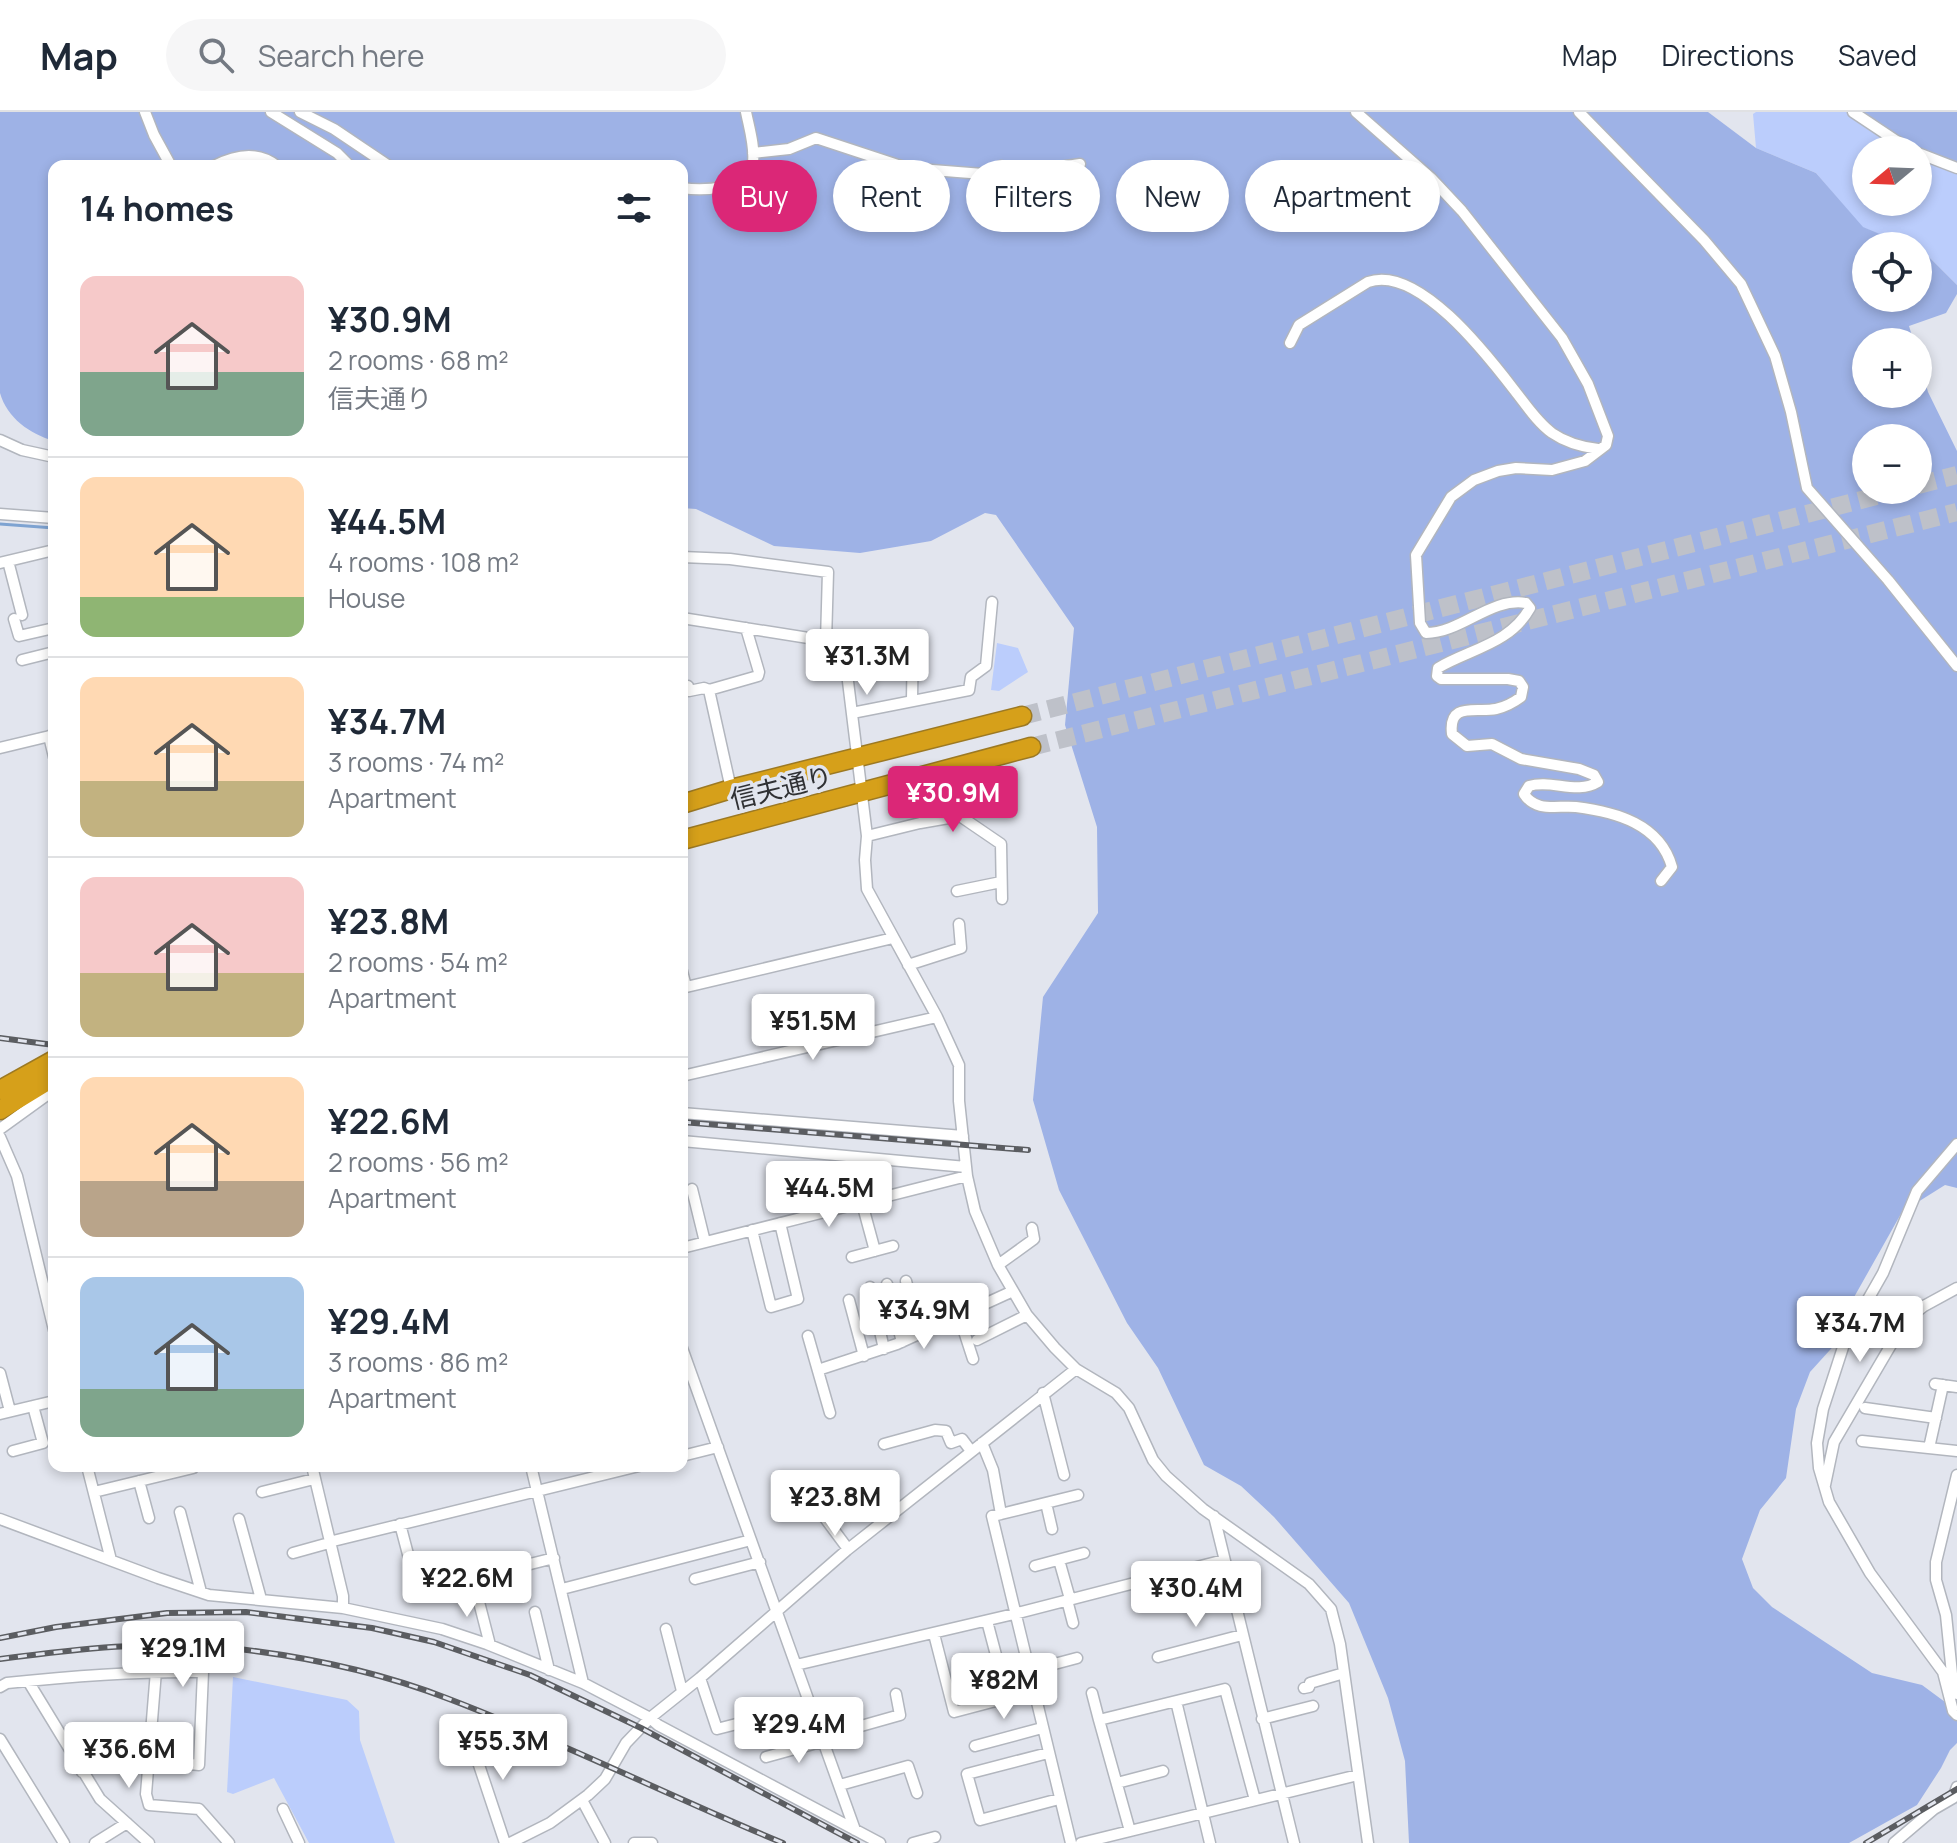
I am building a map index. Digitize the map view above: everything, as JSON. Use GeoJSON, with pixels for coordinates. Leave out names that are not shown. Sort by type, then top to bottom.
{"type":"FeatureCollection","features":[{"type":"Feature","properties":{"kind":"highway","name":"信夫通り"},"geometry":{"type":"LineString","coordinates":[[688,802],[1022,716]]}},
{"type":"Feature","properties":{"kind":"highway","name":"信夫通り"},"geometry":{"type":"LineString","coordinates":[[688,838],[1031,747]]}},
{"type":"Feature","properties":{"kind":"highway"},"geometry":{"type":"LineString","coordinates":[[0,1090],[48,1063]]}},
{"type":"Feature","properties":{"kind":"highway"},"geometry":{"type":"LineString","coordinates":[[0,1110],[48,1081]]}},
{"type":"Feature","properties":{"kind":"street"},"geometry":{"type":"LineString","coordinates":[[145,112],[168,160]]}},
{"type":"Feature","properties":{"kind":"street"},"geometry":{"type":"LineString","coordinates":[[271,112],[344,160]]}},
{"type":"Feature","properties":{"kind":"street"},"geometry":{"type":"LineString","coordinates":[[300,112],[334,129],[380,160]]}},
{"type":"Feature","properties":{"kind":"street"},"geometry":{"type":"LineString","coordinates":[[688,188],[708,189],[733,183],[749,170],[753,153],[746,112]]}},
{"type":"Feature","properties":{"kind":"street"},"geometry":{"type":"LineString","coordinates":[[1356,112],[1431,178],[1462,211],[1562,338],[1583,373],[1603,416],[1608,436],[1606,445],[1585,461],[1552,470],[1516,468],[1484,476],[1451,497],[1416,555],[1420,623],[1426,633],[1446,631],[1518,601],[1528,604],[1530,608],[1500,639],[1438,668],[1437,676],[1441,679],[1508,679],[1519,681],[1523,687],[1521,697],[1503,707],[1458,713],[1453,719],[1452,734],[1467,746],[1492,744],[1521,759],[1579,769],[1594,775],[1598,782],[1587,788],[1541,783],[1525,789],[1524,794],[1537,805],[1578,807],[1628,819],[1646,828],[1669,856],[1672,867],[1661,881]]}},
{"type":"Feature","properties":{"kind":"street"},"geometry":{"type":"LineString","coordinates":[[1579,112],[1704,240],[1741,284],[1775,356],[1807,488],[1888,580],[1957,666]]}},
{"type":"Feature","properties":{"kind":"street"},"geometry":{"type":"LineString","coordinates":[[1853,112],[1889,136]]}},
{"type":"Feature","properties":{"kind":"street"},"geometry":{"type":"LineString","coordinates":[[753,153],[789,149],[816,138],[907,168],[966,174]]}},
{"type":"Feature","properties":{"kind":"street"},"geometry":{"type":"LineString","coordinates":[[234,160],[251,155],[268,160]]}},
{"type":"Feature","properties":{"kind":"street"},"geometry":{"type":"LineString","coordinates":[[1932,158],[1957,168]]}},
{"type":"Feature","properties":{"kind":"street"},"geometry":{"type":"LineString","coordinates":[[1290,343],[1299,325],[1368,282],[1377,279],[1400,282],[1438,307],[1462,328],[1553,434],[1583,447],[1598,449]]}},
{"type":"Feature","properties":{"kind":"street"},"geometry":{"type":"LineString","coordinates":[[0,440],[22,450],[48,456]]}},
{"type":"Feature","properties":{"kind":"street"},"geometry":{"type":"LineString","coordinates":[[0,514],[48,518]]}},
{"type":"Feature","properties":{"kind":"street"},"geometry":{"type":"LineString","coordinates":[[48,552],[4,562],[18,617],[19,636],[48,629]]}},
{"type":"Feature","properties":{"kind":"street"},"geometry":{"type":"LineString","coordinates":[[688,557],[730,559],[828,572],[826,641]]}},
{"type":"Feature","properties":{"kind":"street"},"geometry":{"type":"LineString","coordinates":[[852,713],[969,690],[971,677],[986,666],[992,602]]}},
{"type":"Feature","properties":{"kind":"street"},"geometry":{"type":"LineString","coordinates":[[688,619],[840,643],[851,639],[889,639]]}},
{"type":"Feature","properties":{"kind":"street"},"geometry":{"type":"LineString","coordinates":[[688,686],[689,691],[709,690],[758,676],[746,628]]}},
{"type":"Feature","properties":{"kind":"street"},"geometry":{"type":"LineString","coordinates":[[912,699],[913,638]]}},
{"type":"Feature","properties":{"kind":"street"},"geometry":{"type":"LineString","coordinates":[[840,643],[845,657],[867,836],[867,889],[937,1017],[959,1065],[966,1172],[975,1211],[998,1265],[1027,1315],[1076,1369],[1116,1393],[1129,1408],[1153,1460],[1182,1492],[1309,1584],[1331,1609],[1337,1626],[1368,1843]]}},
{"type":"Feature","properties":{"kind":"street"},"geometry":{"type":"LineString","coordinates":[[22,660],[48,654]]}},
{"type":"Feature","properties":{"kind":"street"},"geometry":{"type":"LineString","coordinates":[[709,690],[731,789]]}},
{"type":"Feature","properties":{"kind":"street"},"geometry":{"type":"LineString","coordinates":[[0,748],[48,736]]}},
{"type":"Feature","properties":{"kind":"street"},"geometry":{"type":"LineString","coordinates":[[867,836],[960,816],[967,807],[988,795],[993,783]]}},
{"type":"Feature","properties":{"kind":"street"},"geometry":{"type":"LineString","coordinates":[[960,816],[1001,844],[1002,899]]}},
{"type":"Feature","properties":{"kind":"street"},"geometry":{"type":"LineString","coordinates":[[957,891],[1001,882]]}},
{"type":"Feature","properties":{"kind":"street"},"geometry":{"type":"LineString","coordinates":[[908,965],[961,948],[959,924]]}},
{"type":"Feature","properties":{"kind":"street"},"geometry":{"type":"LineString","coordinates":[[688,987],[893,938]]}},
{"type":"Feature","properties":{"kind":"street"},"geometry":{"type":"LineString","coordinates":[[688,1075],[937,1017]]}},
{"type":"Feature","properties":{"kind":"street"},"geometry":{"type":"LineString","coordinates":[[0,1129],[48,1094]]}},
{"type":"Feature","properties":{"kind":"street"},"geometry":{"type":"LineString","coordinates":[[688,1113],[963,1136]]}},
{"type":"Feature","properties":{"kind":"street"},"geometry":{"type":"LineString","coordinates":[[0,1137],[17,1176],[48,1305]]}},
{"type":"Feature","properties":{"kind":"street"},"geometry":{"type":"LineString","coordinates":[[688,1142],[966,1172]]}},
{"type":"Feature","properties":{"kind":"street"},"geometry":{"type":"LineString","coordinates":[[1957,1144],[1917,1191],[1883,1273],[1846,1338],[1823,1409],[1817,1443],[1819,1468],[1829,1502],[1863,1563],[1943,1672],[1953,1711],[1957,1715]]}},
{"type":"Feature","properties":{"kind":"street"},"geometry":{"type":"LineString","coordinates":[[688,1246],[862,1203],[966,1172]]}},
{"type":"Feature","properties":{"kind":"street"},"geometry":{"type":"LineString","coordinates":[[692,1189],[705,1242]]}},
{"type":"Feature","properties":{"kind":"street"},"geometry":{"type":"LineString","coordinates":[[862,1203],[875,1251]]}},
{"type":"Feature","properties":{"kind":"street"},"geometry":{"type":"LineString","coordinates":[[752,1230],[771,1307],[798,1299],[780,1223]]}},
{"type":"Feature","properties":{"kind":"street"},"geometry":{"type":"LineString","coordinates":[[998,1265],[1034,1239],[1032,1228]]}},
{"type":"Feature","properties":{"kind":"street"},"geometry":{"type":"LineString","coordinates":[[852,1257],[893,1246]]}},
{"type":"Feature","properties":{"kind":"street"},"geometry":{"type":"LineString","coordinates":[[906,1281],[920,1335]]}},
{"type":"Feature","properties":{"kind":"street"},"geometry":{"type":"LineString","coordinates":[[887,1284],[902,1342]]}},
{"type":"Feature","properties":{"kind":"street"},"geometry":{"type":"LineString","coordinates":[[870,1287],[884,1349]]}},
{"type":"Feature","properties":{"kind":"street"},"geometry":{"type":"LineString","coordinates":[[1825,1487],[1834,1442],[1905,1321],[1924,1306],[1957,1288]]}},
{"type":"Feature","properties":{"kind":"street"},"geometry":{"type":"LineString","coordinates":[[818,1370],[920,1335],[1013,1291]]}},
{"type":"Feature","properties":{"kind":"street"},"geometry":{"type":"LineString","coordinates":[[849,1300],[864,1356]]}},
{"type":"Feature","properties":{"kind":"street"},"geometry":{"type":"LineString","coordinates":[[977,1340],[1027,1315]]}},
{"type":"Feature","properties":{"kind":"street"},"geometry":{"type":"LineString","coordinates":[[959,1316],[973,1359]]}},
{"type":"Feature","properties":{"kind":"street"},"geometry":{"type":"LineString","coordinates":[[808,1336],[830,1413]]}},
{"type":"Feature","properties":{"kind":"street"},"geometry":{"type":"LineString","coordinates":[[688,1365],[855,1830]]}},
{"type":"Feature","properties":{"kind":"street"},"geometry":{"type":"LineString","coordinates":[[468,1732],[513,1842],[550,1823],[605,1779],[626,1743],[650,1718],[848,1549],[1076,1369]]}},
{"type":"Feature","properties":{"kind":"street"},"geometry":{"type":"LineString","coordinates":[[0,1373],[5,1413],[48,1402]]}},
{"type":"Feature","properties":{"kind":"street"},"geometry":{"type":"LineString","coordinates":[[688,1387],[695,1385]]}},
{"type":"Feature","properties":{"kind":"street"},"geometry":{"type":"LineString","coordinates":[[1929,1448],[1939,1385],[1957,1387]]}},
{"type":"Feature","properties":{"kind":"street"},"geometry":{"type":"LineString","coordinates":[[1043,1393],[1064,1475]]}},
{"type":"Feature","properties":{"kind":"street"},"geometry":{"type":"LineString","coordinates":[[13,1451],[43,1443],[33,1406]]}},
{"type":"Feature","properties":{"kind":"street"},"geometry":{"type":"LineString","coordinates":[[1865,1408],[1936,1418]]}},
{"type":"Feature","properties":{"kind":"street"},"geometry":{"type":"LineString","coordinates":[[884,1444],[935,1430],[946,1431],[951,1443],[962,1439],[971,1451]]}},
{"type":"Feature","properties":{"kind":"street"},"geometry":{"type":"LineString","coordinates":[[1862,1441],[1957,1451]]}},
{"type":"Feature","properties":{"kind":"street"},"geometry":{"type":"LineString","coordinates":[[982,1443],[993,1470],[1001,1514]]}},
{"type":"Feature","properties":{"kind":"street"},"geometry":{"type":"LineString","coordinates":[[688,1454],[718,1447]]}},
{"type":"Feature","properties":{"kind":"street"},"geometry":{"type":"LineString","coordinates":[[89,1472],[111,1560]]}},
{"type":"Feature","properties":{"kind":"street"},"geometry":{"type":"LineString","coordinates":[[94,1492],[176,1472]]}},
{"type":"Feature","properties":{"kind":"street"},"geometry":{"type":"LineString","coordinates":[[313,1472],[343,1596],[343,1608]]}},
{"type":"Feature","properties":{"kind":"street"},"geometry":{"type":"LineString","coordinates":[[532,1472],[583,1683]]}},
{"type":"Feature","properties":{"kind":"street"},"geometry":{"type":"LineString","coordinates":[[293,1553],[615,1472]]}},
{"type":"Feature","properties":{"kind":"street"},"geometry":{"type":"LineString","coordinates":[[1957,1475],[1936,1562],[1936,1580],[1946,1615],[1957,1694]]}},
{"type":"Feature","properties":{"kind":"street"},"geometry":{"type":"LineString","coordinates":[[801,1478],[810,1498],[848,1549]]}},
{"type":"Feature","properties":{"kind":"street"},"geometry":{"type":"LineString","coordinates":[[262,1492],[314,1479]]}},
{"type":"Feature","properties":{"kind":"street"},"geometry":{"type":"LineString","coordinates":[[139,1481],[149,1518]]}},
{"type":"Feature","properties":{"kind":"street"},"geometry":{"type":"LineString","coordinates":[[1071,1843],[992,1516],[1078,1495]]}},
{"type":"Feature","properties":{"kind":"street"},"geometry":{"type":"LineString","coordinates":[[1046,1503],[1052,1529]]}},
{"type":"Feature","properties":{"kind":"street"},"geometry":{"type":"LineString","coordinates":[[180,1512],[201,1592]]}},
{"type":"Feature","properties":{"kind":"street"},"geometry":{"type":"LineString","coordinates":[[1214,1516],[1294,1843]]}},
{"type":"Feature","properties":{"kind":"street"},"geometry":{"type":"LineString","coordinates":[[0,1519],[201,1592],[221,1597],[343,1608],[442,1629],[490,1645],[583,1683],[880,1843]]}},
{"type":"Feature","properties":{"kind":"street"},"geometry":{"type":"LineString","coordinates":[[239,1519],[261,1599]]}},
{"type":"Feature","properties":{"kind":"street"},"geometry":{"type":"LineString","coordinates":[[400,1524],[414,1577]]}},
{"type":"Feature","properties":{"kind":"street"},"geometry":{"type":"LineString","coordinates":[[562,1589],[751,1540]]}},
{"type":"Feature","properties":{"kind":"street"},"geometry":{"type":"LineString","coordinates":[[1035,1566],[1084,1553]]}},
{"type":"Feature","properties":{"kind":"street"},"geometry":{"type":"LineString","coordinates":[[507,1570],[554,1558]]}},
{"type":"Feature","properties":{"kind":"street"},"geometry":{"type":"LineString","coordinates":[[468,1559],[490,1645]]}},
{"type":"Feature","properties":{"kind":"street"},"geometry":{"type":"LineString","coordinates":[[1059,1560],[1073,1623]]}},
{"type":"Feature","properties":{"kind":"street"},"geometry":{"type":"LineString","coordinates":[[796,1665],[987,1621],[1224,1560]]}},
{"type":"Feature","properties":{"kind":"street"},"geometry":{"type":"LineString","coordinates":[[695,1579],[760,1562]]}},
{"type":"Feature","properties":{"kind":"street"},"geometry":{"type":"LineString","coordinates":[[535,1612],[549,1670]]}},
{"type":"Feature","properties":{"kind":"street"},"geometry":{"type":"LineString","coordinates":[[987,1621],[1001,1674]]}},
{"type":"Feature","properties":{"kind":"street"},"geometry":{"type":"LineString","coordinates":[[666,1629],[682,1691]]}},
{"type":"Feature","properties":{"kind":"street"},"geometry":{"type":"LineString","coordinates":[[934,1634],[954,1712],[1033,1691]]}},
{"type":"Feature","properties":{"kind":"street"},"geometry":{"type":"LineString","coordinates":[[1158,1657],[1242,1635]]}},
{"type":"Feature","properties":{"kind":"street"},"geometry":{"type":"LineString","coordinates":[[1028,1671],[1077,1658]]}},
{"type":"Feature","properties":{"kind":"street"},"geometry":{"type":"LineString","coordinates":[[156,1671],[146,1794],[149,1805],[199,1809],[229,1843]]}},
{"type":"Feature","properties":{"kind":"street"},"geometry":{"type":"LineString","coordinates":[[0,1687],[7,1683],[57,1677],[156,1671],[203,1672],[199,1765],[108,1755],[82,1772]]}},
{"type":"Feature","properties":{"kind":"street"},"geometry":{"type":"LineString","coordinates":[[1304,1688],[1309,1687],[1310,1683],[1344,1673]]}},
{"type":"Feature","properties":{"kind":"street"},"geometry":{"type":"LineString","coordinates":[[700,1678],[717,1729],[811,1705]]}},
{"type":"Feature","properties":{"kind":"street"},"geometry":{"type":"LineString","coordinates":[[28,1681],[100,1799],[149,1843]]}},
{"type":"Feature","properties":{"kind":"street"},"geometry":{"type":"LineString","coordinates":[[1099,1720],[1225,1689],[1255,1800]]}},
{"type":"Feature","properties":{"kind":"street"},"geometry":{"type":"LineString","coordinates":[[1092,1693],[1130,1831]]}},
{"type":"Feature","properties":{"kind":"street"},"geometry":{"type":"LineString","coordinates":[[766,1757],[900,1715],[896,1694]]}},
{"type":"Feature","properties":{"kind":"street"},"geometry":{"type":"LineString","coordinates":[[1176,1701],[1210,1843]]}},
{"type":"Feature","properties":{"kind":"street"},"geometry":{"type":"LineString","coordinates":[[1262,1719],[1313,1706]]}},
{"type":"Feature","properties":{"kind":"street"},"geometry":{"type":"LineString","coordinates":[[975,1746],[1042,1728]]}},
{"type":"Feature","properties":{"kind":"street"},"geometry":{"type":"LineString","coordinates":[[0,1739],[64,1843]]}},
{"type":"Feature","properties":{"kind":"street"},"geometry":{"type":"LineString","coordinates":[[1048,1753],[967,1774],[980,1820],[1059,1799]]}},
{"type":"Feature","properties":{"kind":"street"},"geometry":{"type":"LineString","coordinates":[[840,1785],[908,1766],[917,1793]]}},
{"type":"Feature","properties":{"kind":"street"},"geometry":{"type":"LineString","coordinates":[[1117,1783],[1163,1771]]}},
{"type":"Feature","properties":{"kind":"street"},"geometry":{"type":"LineString","coordinates":[[1081,1843],[1358,1775]]}},
{"type":"Feature","properties":{"kind":"street"},"geometry":{"type":"LineString","coordinates":[[1894,1843],[1934,1809],[1953,1798],[1957,1787]]}},
{"type":"Feature","properties":{"kind":"street"},"geometry":{"type":"LineString","coordinates":[[582,1800],[605,1843]]}},
{"type":"Feature","properties":{"kind":"street"},"geometry":{"type":"LineString","coordinates":[[283,1809],[299,1843]]}},
{"type":"Feature","properties":{"kind":"street"},"geometry":{"type":"LineString","coordinates":[[95,1843],[127,1823]]}},
{"type":"Feature","properties":{"kind":"street"},"geometry":{"type":"LineString","coordinates":[[913,1843],[935,1837]]}},
{"type":"Feature","properties":{"kind":"street"},"geometry":{"type":"LineString","coordinates":[[634,1843],[652,1843]]}},
{"type":"Feature","properties":{"kind":"shaded area"},"geometry":{"type":"Polygon","coordinates":[[[0,112],[1708,112],[1756,148],[1816,173],[1863,227],[1875,232],[1852,232],[1852,312],[1932,312],[1932,260],[1957,285],[1957,294],[1946,313],[1910,328],[1852,328],[1852,408],[1932,408],[1932,400],[1957,451],[1957,1188],[1945,1185],[1902,1212],[1853,1299],[1839,1340],[1810,1372],[1796,1409],[1786,1478],[1760,1510],[1742,1559],[1753,1588],[1772,1607],[1872,1673],[1922,1685],[1945,1702],[1957,1720],[1957,1743],[1917,1805],[1849,1843],[1409,1843],[1405,1761],[1388,1698],[1349,1603],[1274,1517],[1241,1486],[1204,1465],[1158,1368],[1127,1323],[1059,1190],[1033,1100],[1043,997],[1098,913],[1097,827],[1065,725],[1074,628],[996,515],[985,513],[931,541],[860,553],[774,546],[696,509],[688,508],[688,160],[48,160],[48,439],[21,424],[8,410],[0,393],[0,112]]]}},
{"type":"Feature","properties":{"kind":"shaded area"},"geometry":{"type":"Polygon","coordinates":[[[1846,112],[1878,136],[1852,136],[1852,215],[1816,173],[1756,148],[1753,114],[1846,112]]]}},
{"type":"Feature","properties":{"kind":"shaded area"},"geometry":{"type":"Polygon","coordinates":[[[1862,112],[1957,112],[1957,161],[1932,154],[1932,136],[1895,135],[1862,112]]]}},
{"type":"Feature","properties":{"kind":"shaded area"},"geometry":{"type":"Polygon","coordinates":[[[1932,165],[1957,173],[1957,285],[1932,260],[1932,232],[1874,232],[1862,227],[1853,216],[1932,216],[1932,165]]]}},
{"type":"Feature","properties":{"kind":"shaded area"},"geometry":{"type":"Polygon","coordinates":[[[997,643],[1018,648],[1028,672],[999,691],[991,690],[997,643]]]}},
{"type":"Feature","properties":{"kind":"shaded area"},"geometry":{"type":"Polygon","coordinates":[[[233,1677],[347,1700],[359,1711],[360,1740],[395,1843],[309,1843],[274,1778],[233,1794],[227,1792],[233,1677]]]}},
{"type":"Feature","properties":{"kind":"waterway"},"geometry":{"type":"LineString","coordinates":[[0,524],[48,528]]}},
{"type":"Feature","properties":{"kind":"tunnel"},"geometry":{"type":"LineString","coordinates":[[1932,481],[1957,475]]}},
{"type":"Feature","properties":{"kind":"tunnel"},"geometry":{"type":"LineString","coordinates":[[1022,716],[1852,502]]}},
{"type":"Feature","properties":{"kind":"tunnel"},"geometry":{"type":"LineString","coordinates":[[1031,747],[1957,512]]}},
{"type":"Feature","properties":{"kind":"railway"},"geometry":{"type":"LineString","coordinates":[[0,1038],[48,1044]]}},
{"type":"Feature","properties":{"kind":"railway"},"geometry":{"type":"LineString","coordinates":[[688,1122],[1028,1150]]}},
{"type":"Feature","properties":{"kind":"railway"},"geometry":{"type":"LineString","coordinates":[[0,1638],[56,1627],[167,1613],[246,1612],[372,1628],[434,1642],[530,1675],[641,1728],[857,1843]]}},
{"type":"Feature","properties":{"kind":"railway"},"geometry":{"type":"LineString","coordinates":[[0,1659],[86,1649],[172,1645],[258,1651],[341,1666],[423,1689],[491,1716],[783,1843]]}},
{"type":"Feature","properties":{"kind":"railway"},"geometry":{"type":"LineString","coordinates":[[1866,1843],[1957,1789]]}}]}
